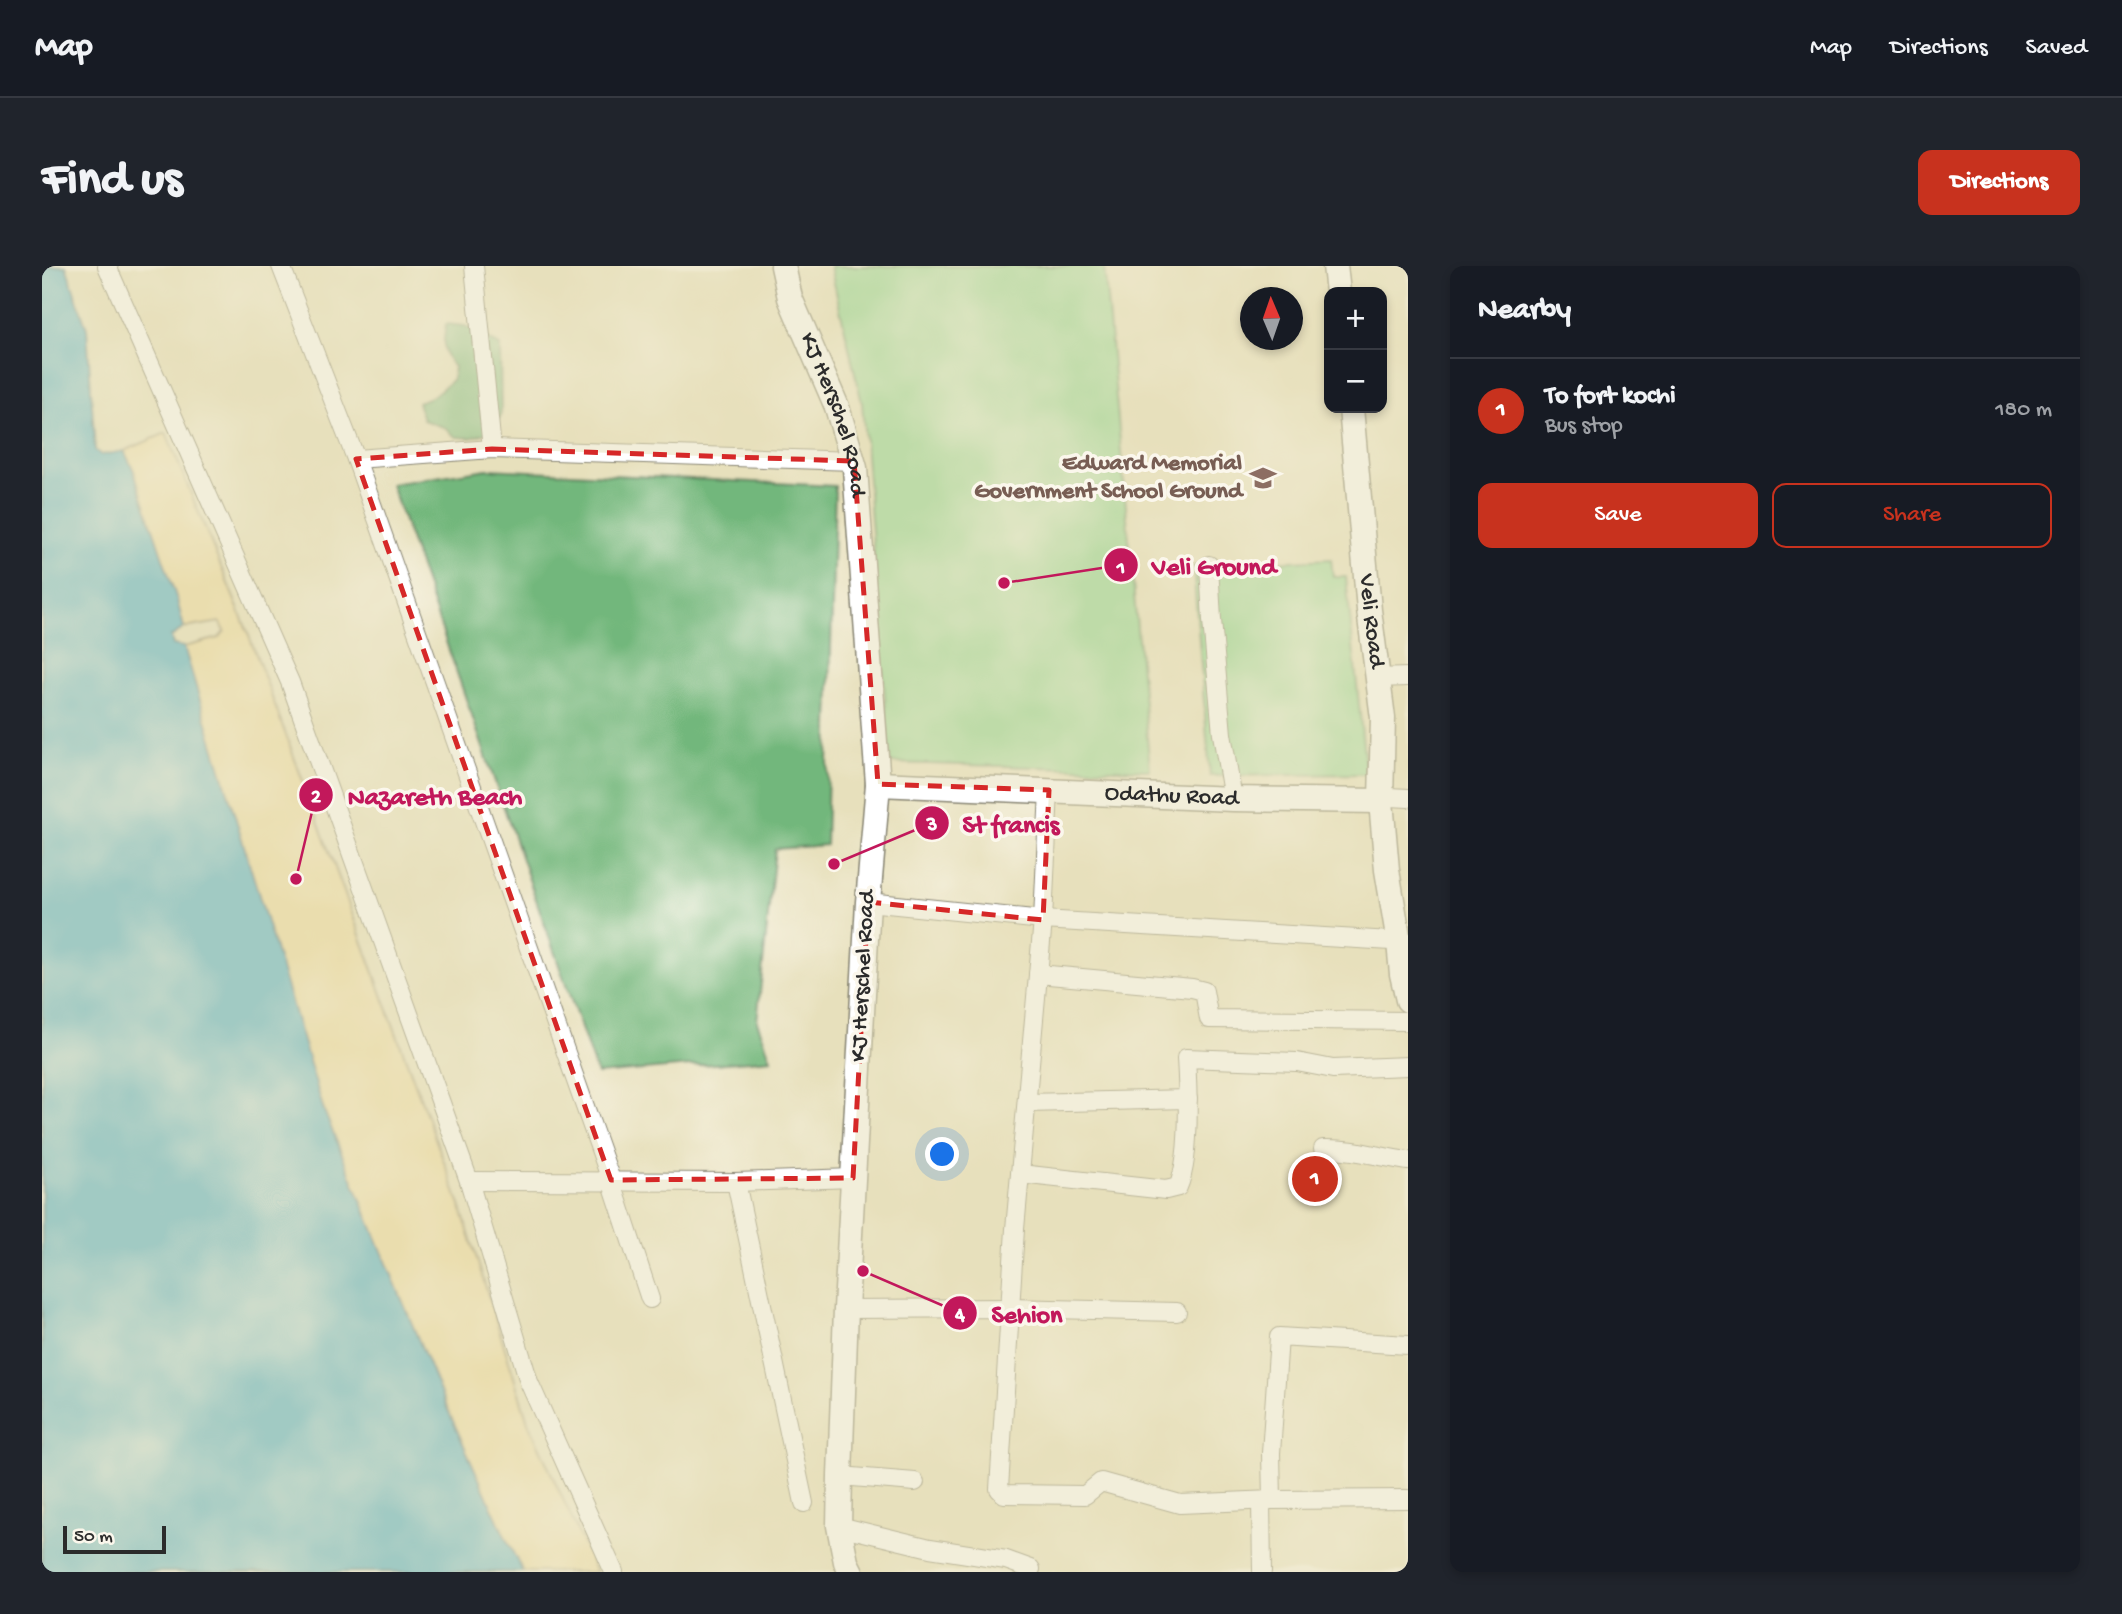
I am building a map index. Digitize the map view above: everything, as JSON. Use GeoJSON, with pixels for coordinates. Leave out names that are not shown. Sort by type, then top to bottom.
{"type":"FeatureCollection","features":[{"type":"Feature","properties":{"kind":"main road","name":"KJ Herschel Road"},"geometry":{"type":"LineString","coordinates":[[783,266],[790,298],[837,407],[854,461],[878,784],[868,902],[846,1309],[840,1476],[839,1526],[846,1562],[851,1572]]}},
{"type":"Feature","properties":{"kind":"main road"},"geometry":{"type":"LineString","coordinates":[[1335,266],[1337,287]]}},
{"type":"Feature","properties":{"kind":"main road","name":"Veli Road"},"geometry":{"type":"LineString","coordinates":[[1351,413],[1369,610],[1382,718],[1381,801],[1387,870],[1404,942],[1402,974],[1408,1000]]}},
{"type":"Feature","properties":{"kind":"main road","name":"Odathu Road"},"geometry":{"type":"LineString","coordinates":[[878,784],[1233,799],[1381,801]]}},
{"type":"Feature","properties":{"kind":"street"},"geometry":{"type":"LineString","coordinates":[[107,266],[290,682],[469,1181],[530,1382],[614,1572]]}},
{"type":"Feature","properties":{"kind":"street"},"geometry":{"type":"LineString","coordinates":[[281,266],[356,459],[611,1181],[650,1299]]}},
{"type":"Feature","properties":{"kind":"street"},"geometry":{"type":"LineString","coordinates":[[474,266],[492,449]]}},
{"type":"Feature","properties":{"kind":"street"},"geometry":{"type":"LineString","coordinates":[[356,459],[492,449],[854,461]]}},
{"type":"Feature","properties":{"kind":"street"},"geometry":{"type":"LineString","coordinates":[[1209,565],[1222,734],[1233,799]]}},
{"type":"Feature","properties":{"kind":"street"},"geometry":{"type":"LineString","coordinates":[[1377,678],[1408,677]]}},
{"type":"Feature","properties":{"kind":"street"},"geometry":{"type":"LineString","coordinates":[[1049,790],[1043,920],[1020,1174],[999,1489],[1004,1494],[1085,1495],[1101,1482],[1180,1504],[1266,1500],[1408,1499]]}},
{"type":"Feature","properties":{"kind":"street"},"geometry":{"type":"LineString","coordinates":[[1381,801],[1390,797],[1408,798]]}},
{"type":"Feature","properties":{"kind":"street"},"geometry":{"type":"LineString","coordinates":[[868,902],[1043,920],[1404,942]]}},
{"type":"Feature","properties":{"kind":"street"},"geometry":{"type":"LineString","coordinates":[[1038,974],[1204,991],[1209,1019],[1408,1021]]}},
{"type":"Feature","properties":{"kind":"street"},"geometry":{"type":"LineString","coordinates":[[1020,1174],[1166,1189],[1178,1187],[1182,1177],[1188,1099],[1186,1058],[1297,1062],[1333,1069],[1408,1066]]}},
{"type":"Feature","properties":{"kind":"street"},"geometry":{"type":"LineString","coordinates":[[1027,1103],[1188,1099]]}},
{"type":"Feature","properties":{"kind":"street"},"geometry":{"type":"LineString","coordinates":[[1323,1149],[1344,1148],[1408,1161]]}},
{"type":"Feature","properties":{"kind":"street"},"geometry":{"type":"LineString","coordinates":[[469,1181],[736,1182],[853,1178]]}},
{"type":"Feature","properties":{"kind":"street"},"geometry":{"type":"LineString","coordinates":[[736,1182],[804,1503]]}},
{"type":"Feature","properties":{"kind":"street"},"geometry":{"type":"LineString","coordinates":[[846,1309],[1010,1308],[1177,1312]]}},
{"type":"Feature","properties":{"kind":"street"},"geometry":{"type":"LineString","coordinates":[[1262,1572],[1279,1337],[1408,1345]]}},
{"type":"Feature","properties":{"kind":"street"},"geometry":{"type":"LineString","coordinates":[[840,1476],[915,1482]]}},
{"type":"Feature","properties":{"kind":"street"},"geometry":{"type":"LineString","coordinates":[[839,1526],[930,1548],[1006,1560],[1031,1569]]}},
{"type":"Feature","properties":{"kind":"highlighted area"},"geometry":{"type":"Polygon","coordinates":[[[492,449],[854,461],[878,784],[1049,790],[1043,920],[868,902],[853,1178],[611,1180],[356,459],[492,449]]]}},
{"type":"Feature","properties":{"kind":"green space"},"geometry":{"type":"Polygon","coordinates":[[[830,266],[1104,266],[1150,770],[890,763],[862,403],[830,266]]]}},
{"type":"Feature","properties":{"kind":"green space"},"geometry":{"type":"Polygon","coordinates":[[[446,324],[465,326],[500,346],[501,415],[492,431],[471,438],[456,437],[443,427],[423,420],[418,402],[433,396],[452,380],[454,367],[444,347],[446,324]]]}},
{"type":"Feature","properties":{"kind":"green space"},"geometry":{"type":"Polygon","coordinates":[[[487,469],[835,486],[826,845],[775,849],[757,1021],[771,1059],[597,1074],[391,484],[487,469]]]}},
{"type":"Feature","properties":{"kind":"green space"},"geometry":{"type":"Polygon","coordinates":[[[1331,559],[1333,577],[1346,577],[1366,774],[1210,776],[1193,566],[1331,559]]]}},
{"type":"Feature","properties":{"kind":"sand"},"geometry":{"type":"Polygon","coordinates":[[[166,433],[247,630],[460,1205],[528,1422],[596,1572],[523,1572],[443,1399],[324,1111],[184,647],[219,638],[225,631],[220,622],[184,628],[133,469],[124,451],[166,433]]]}},
{"type":"Feature","properties":{"kind":"water"},"geometry":{"type":"Polygon","coordinates":[[[42,266],[66,266],[87,329],[95,450],[101,455],[124,451],[133,469],[184,628],[171,637],[173,645],[184,647],[324,1111],[443,1399],[523,1572],[42,1572],[42,266]]]}},
{"type":"Feature","properties":{"kind":"place","name":"Edward Memorial Government School Ground"},"geometry":{"type":"Point","coordinates":[1263,478]}},
{"type":"Feature","properties":{"kind":"place","name":"Veli Ground"},"geometry":{"type":"Point","coordinates":[1004,583]}},
{"type":"Feature","properties":{"kind":"place","name":"St francis"},"geometry":{"type":"Point","coordinates":[834,864]}},
{"type":"Feature","properties":{"kind":"place","name":"Nazareth Beach"},"geometry":{"type":"Point","coordinates":[296,879]}},
{"type":"Feature","properties":{"kind":"place","name":"To fort kochi"},"geometry":{"type":"Point","coordinates":[1315,1179]}},
{"type":"Feature","properties":{"kind":"place","name":"Sehion"},"geometry":{"type":"Point","coordinates":[863,1271]}}]}
